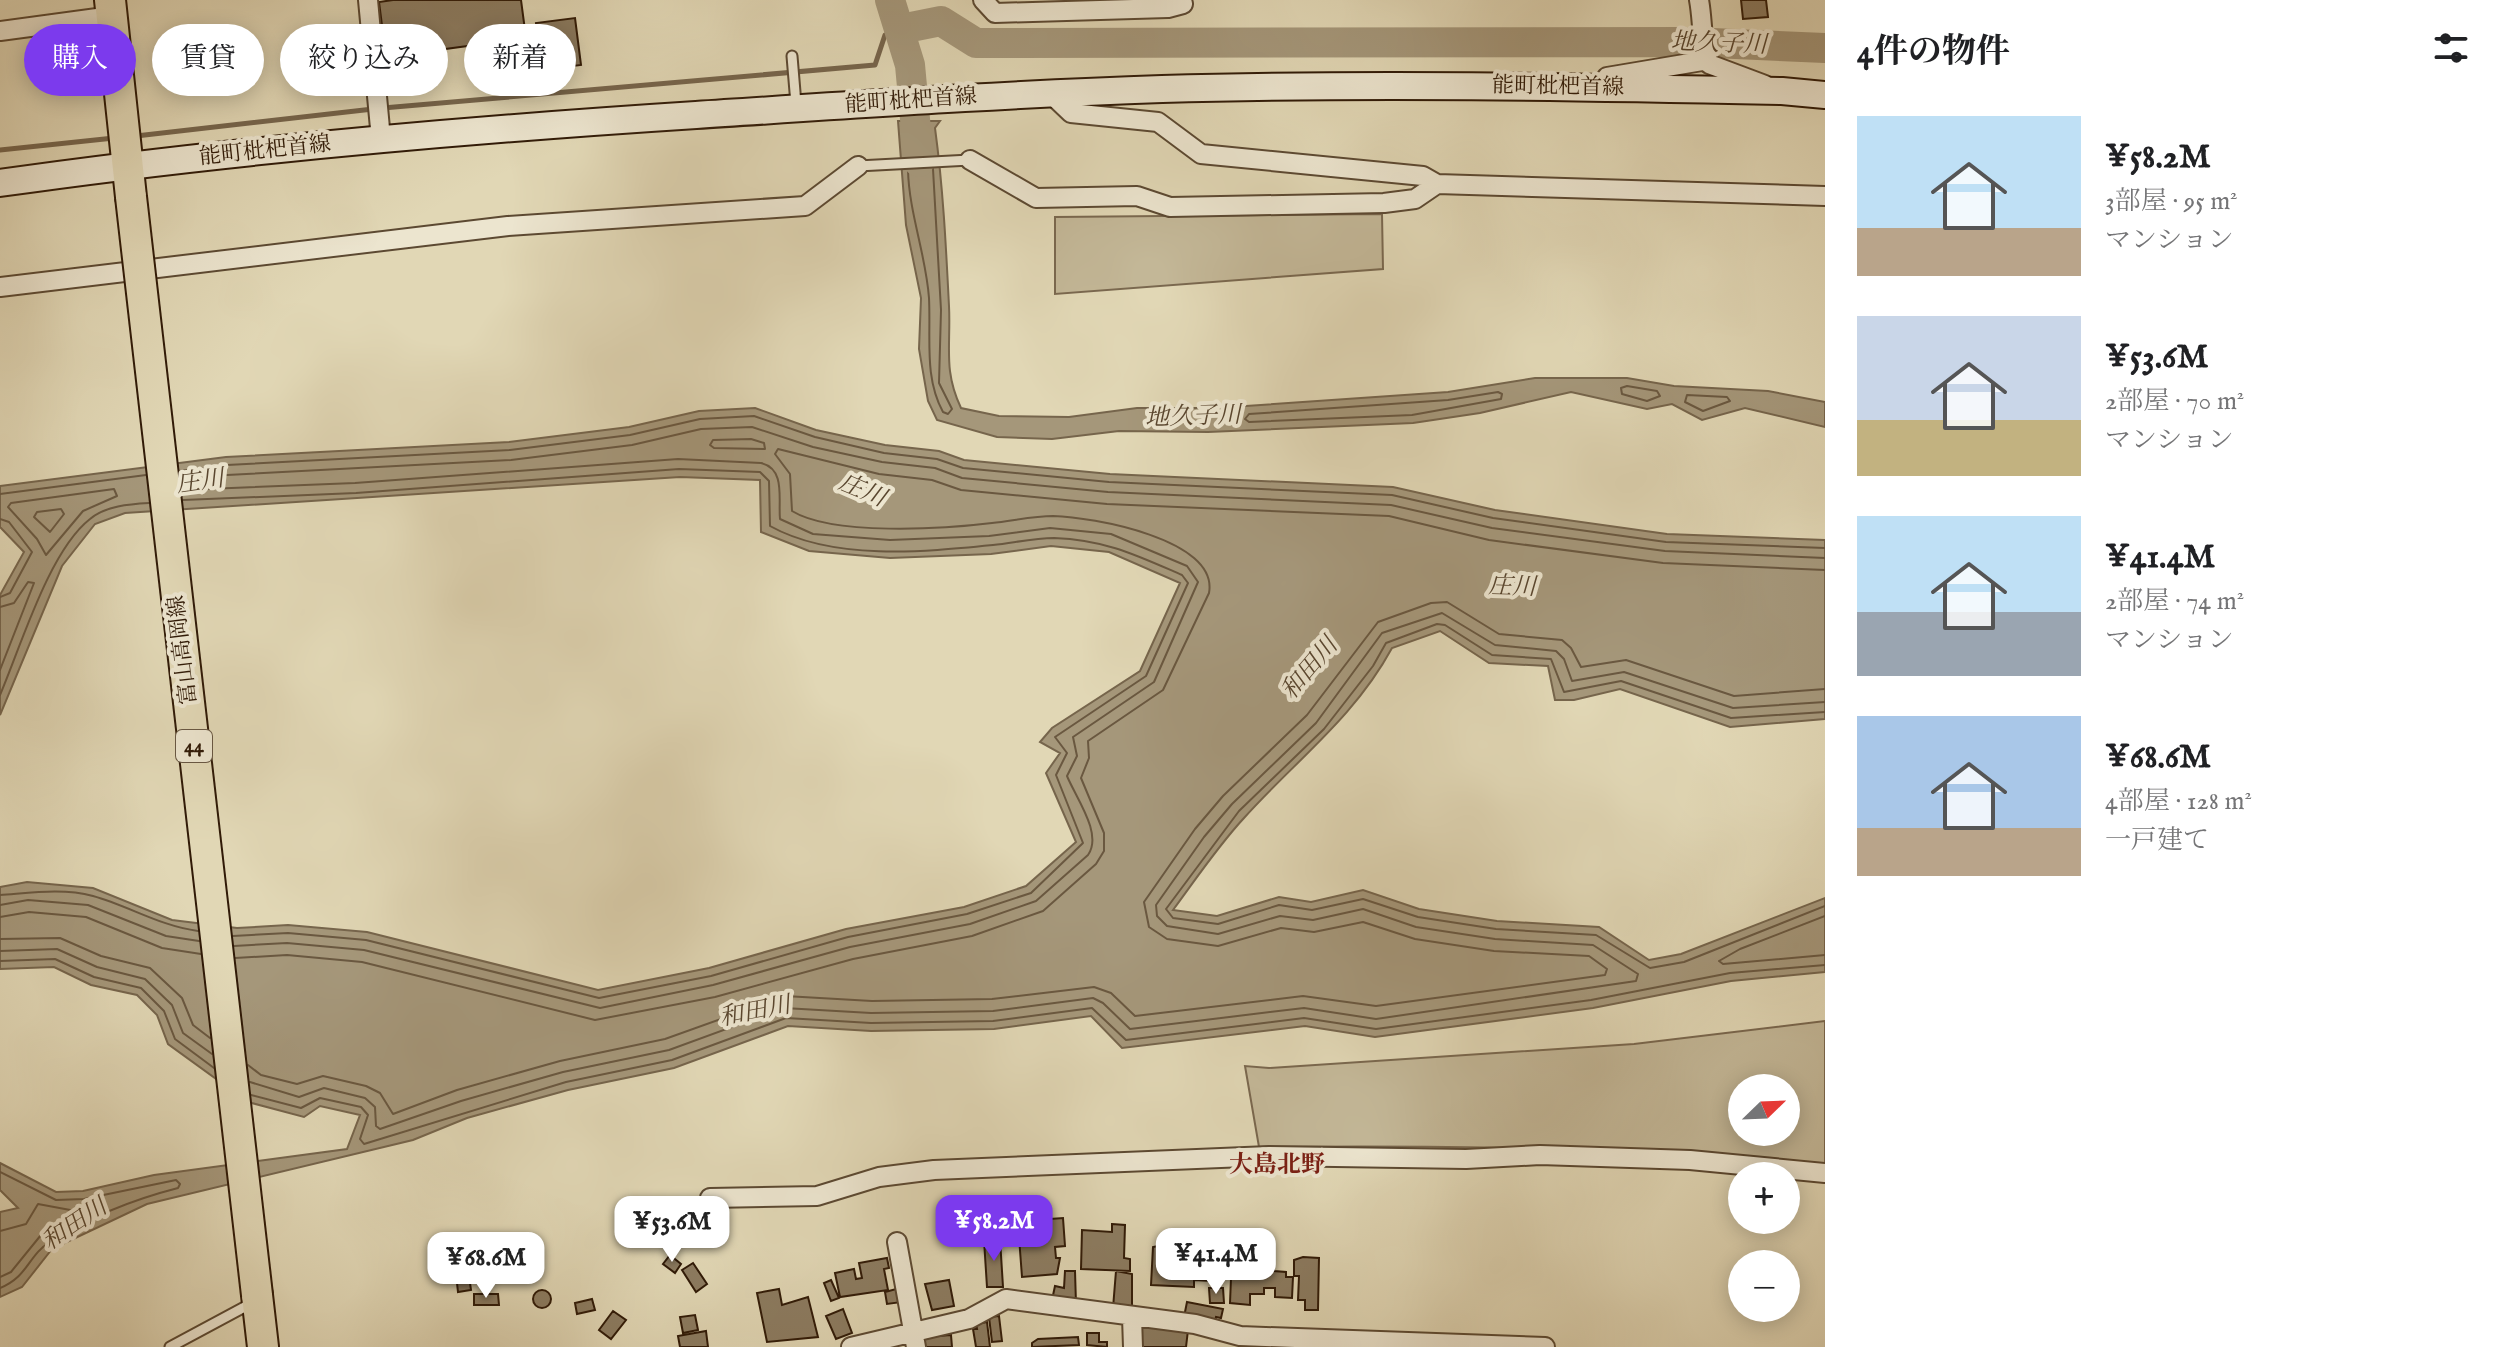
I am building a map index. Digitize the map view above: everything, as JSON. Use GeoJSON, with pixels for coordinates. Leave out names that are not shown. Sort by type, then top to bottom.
{"type":"FeatureCollection","features":[{"type":"Feature","properties":{"kind":"main road","name":"富山高岡線"},"geometry":{"type":"LineString","coordinates":[[111,8],[263,1347]]}},
{"type":"Feature","properties":{"kind":"main road","name":"能町枇杷首線"},"geometry":{"type":"LineString","coordinates":[[0,183],[126,147],[380,127],[476,129],[795,100],[851,104],[1050,93],[1316,87],[1600,88],[1782,91],[1825,95]]}},
{"type":"Feature","properties":{"kind":"street"},"geometry":{"type":"LineString","coordinates":[[368,0],[380,127]]}},
{"type":"Feature","properties":{"kind":"street"},"geometry":{"type":"LineString","coordinates":[[983,0],[995,13],[1084,5],[1168,8],[1183,4],[1182,0]]}},
{"type":"Feature","properties":{"kind":"street"},"geometry":{"type":"LineString","coordinates":[[1699,0],[1705,27],[1703,49],[1709,64],[1782,91]]}},
{"type":"Feature","properties":{"kind":"street"},"geometry":{"type":"LineString","coordinates":[[0,31],[111,8]]}},
{"type":"Feature","properties":{"kind":"street"},"geometry":{"type":"LineString","coordinates":[[1600,88],[1607,77],[1708,60]]}},
{"type":"Feature","properties":{"kind":"street"},"geometry":{"type":"LineString","coordinates":[[1050,93],[1071,113],[1158,122],[1201,154],[1423,176],[1437,184],[1825,196]]}},
{"type":"Feature","properties":{"kind":"street"},"geometry":{"type":"LineString","coordinates":[[970,160],[1036,198],[1137,196],[1170,207],[1384,203],[1415,199],[1437,184]]}},
{"type":"Feature","properties":{"kind":"street"},"geometry":{"type":"LineString","coordinates":[[0,287],[508,226],[805,206],[858,166]]}},
{"type":"Feature","properties":{"kind":"street"},"geometry":{"type":"LineString","coordinates":[[710,1198],[817,1196],[879,1177],[934,1170],[1269,1156],[1466,1159],[1600,1156],[1825,1173]]}},
{"type":"Feature","properties":{"kind":"street"},"geometry":{"type":"LineString","coordinates":[[897,1242],[915,1339]]}},
{"type":"Feature","properties":{"kind":"street"},"geometry":{"type":"LineString","coordinates":[[851,1347],[915,1339],[969,1319],[1006,1299],[1195,1324],[1240,1336],[1545,1347]]}},
{"type":"Feature","properties":{"kind":"street"},"geometry":{"type":"LineString","coordinates":[[1132,1317],[1133,1347]]}},
{"type":"Feature","properties":{"kind":"lane"},"geometry":{"type":"LineString","coordinates":[[792,56],[795,100]]}},
{"type":"Feature","properties":{"kind":"lane"},"geometry":{"type":"LineString","coordinates":[[858,166],[970,160]]}},
{"type":"Feature","properties":{"kind":"lane"},"geometry":{"type":"LineString","coordinates":[[170,1347],[257,1298]]}},
{"type":"Feature","properties":{"kind":"shaded area"},"geometry":{"type":"Polygon","coordinates":[[[1382,214],[1383,269],[1055,294],[1055,217],[1382,214]]]}},
{"type":"Feature","properties":{"kind":"shaded area"},"geometry":{"type":"Polygon","coordinates":[[[1825,1021],[1825,1168],[1800,1166],[1800,1162],[1542,1149],[1259,1147],[1245,1066],[1269,1068],[1634,1044],[1825,1021]]]}},
{"type":"Feature","properties":{"kind":"water"},"geometry":{"type":"Polygon","coordinates":[[[898,121],[940,121],[935,128],[945,239],[949,358],[952,382],[961,408],[999,416],[1069,417],[1137,408],[1216,408],[1448,392],[1535,378],[1627,378],[1674,386],[1768,391],[1825,402],[1825,427],[1745,408],[1702,420],[1672,404],[1647,409],[1571,392],[1480,413],[1413,423],[1208,432],[1119,431],[1052,439],[997,437],[937,420],[928,401],[919,349],[921,298],[906,225],[898,121]]]}},
{"type":"Feature","properties":{"kind":"water"},"geometry":{"type":"Polygon","coordinates":[[[755,408],[816,430],[885,445],[939,451],[964,460],[1110,474],[1393,487],[1495,510],[1667,534],[1825,540],[1825,719],[1730,727],[1620,689],[1574,700],[1555,700],[1548,666],[1489,663],[1440,631],[1392,648],[1360,696],[1234,829],[1173,910],[1217,916],[1279,897],[1311,902],[1363,890],[1419,909],[1497,921],[1599,927],[1649,960],[1681,954],[1825,898],[1825,972],[1731,981],[1593,1008],[1375,1037],[1305,1026],[1122,1048],[1091,1016],[994,1029],[871,1031],[788,1026],[674,1068],[568,1090],[467,1118],[413,1140],[147,1204],[52,1249],[22,1287],[0,1297],[0,1212],[18,1208],[0,1190],[0,1163],[56,1192],[83,1191],[154,1175],[347,1149],[360,1115],[320,1106],[304,1117],[248,1102],[168,1044],[157,1015],[137,995],[91,985],[54,967],[0,969],[0,887],[27,882],[93,888],[172,920],[237,928],[288,925],[367,932],[598,990],[709,968],[846,929],[964,907],[1026,886],[1076,842],[1046,773],[1060,753],[1040,742],[1052,728],[1140,671],[1180,583],[1109,552],[1051,546],[991,554],[890,558],[809,551],[761,532],[760,480],[680,477],[125,513],[95,524],[62,566],[0,715],[0,595],[24,552],[0,527],[0,486],[226,457],[509,442],[629,427],[699,411],[755,408]]]}},
{"type":"Feature","properties":{"kind":"building"},"geometry":{"type":"Polygon","coordinates":[[[521,0],[524,24],[464,24],[464,46],[448,49],[448,24],[382,24],[379,2],[521,0]]]}},
{"type":"Feature","properties":{"kind":"building"},"geometry":{"type":"Polygon","coordinates":[[[1741,0],[1766,0],[1768,17],[1743,19],[1741,0]]]}},
{"type":"Feature","properties":{"kind":"building"},"geometry":{"type":"Polygon","coordinates":[[[575,18],[576,24],[536,24],[575,18]]]}},
{"type":"Feature","properties":{"kind":"building"},"geometry":{"type":"Polygon","coordinates":[[[576,26],[581,65],[576,66],[576,26]]]}},
{"type":"Feature","properties":{"kind":"building"},"geometry":{"type":"Polygon","coordinates":[[[1063,1218],[1065,1246],[1055,1247],[1056,1258],[1060,1258],[1057,1274],[1022,1277],[1019,1237],[1037,1235],[1036,1220],[1063,1218]]]}},
{"type":"Feature","properties":{"kind":"building"},"geometry":{"type":"Polygon","coordinates":[[[1112,1224],[1125,1225],[1124,1258],[1130,1259],[1130,1271],[1081,1269],[1082,1230],[1112,1232],[1112,1224]]]}},
{"type":"Feature","properties":{"kind":"building"},"geometry":{"type":"Polygon","coordinates":[[[1000,1239],[1003,1287],[987,1287],[984,1240],[1000,1239]]]}},
{"type":"Feature","properties":{"kind":"building"},"geometry":{"type":"Polygon","coordinates":[[[1259,1244],[1274,1245],[1274,1271],[1286,1272],[1286,1277],[1293,1277],[1292,1298],[1275,1297],[1275,1288],[1264,1288],[1264,1294],[1250,1294],[1250,1305],[1230,1303],[1231,1278],[1240,1279],[1241,1255],[1259,1255],[1259,1244]]]}},
{"type":"Feature","properties":{"kind":"building"},"geometry":{"type":"Polygon","coordinates":[[[1202,1246],[1202,1250],[1212,1251],[1211,1259],[1198,1260],[1198,1266],[1211,1267],[1211,1281],[1194,1280],[1194,1287],[1151,1285],[1153,1247],[1202,1246]]]}},
{"type":"Feature","properties":{"kind":"building"},"geometry":{"type":"Polygon","coordinates":[[[670,1255],[681,1264],[675,1273],[663,1264],[670,1255]]]}},
{"type":"Feature","properties":{"kind":"building"},"geometry":{"type":"Polygon","coordinates":[[[476,1258],[480,1282],[470,1283],[471,1290],[458,1292],[457,1283],[463,1282],[460,1265],[465,1264],[464,1260],[476,1258]]]}},
{"type":"Feature","properties":{"kind":"building"},"geometry":{"type":"Polygon","coordinates":[[[887,1258],[889,1268],[884,1269],[888,1290],[840,1297],[835,1273],[854,1269],[856,1279],[862,1278],[859,1263],[887,1258]]]}},
{"type":"Feature","properties":{"kind":"building"},"geometry":{"type":"Polygon","coordinates":[[[1319,1258],[1318,1310],[1305,1310],[1305,1300],[1298,1300],[1299,1276],[1294,1276],[1294,1260],[1319,1258]]]}},
{"type":"Feature","properties":{"kind":"building"},"geometry":{"type":"Polygon","coordinates":[[[512,1261],[514,1267],[481,1277],[479,1271],[512,1261]]]}},
{"type":"Feature","properties":{"kind":"building"},"geometry":{"type":"Polygon","coordinates":[[[693,1263],[707,1284],[696,1292],[682,1270],[693,1263]]]}},
{"type":"Feature","properties":{"kind":"building"},"geometry":{"type":"Polygon","coordinates":[[[1065,1271],[1075,1271],[1076,1304],[1052,1300],[1055,1286],[1064,1288],[1065,1271]]]}},
{"type":"Feature","properties":{"kind":"building"},"geometry":{"type":"Polygon","coordinates":[[[1116,1271],[1132,1274],[1132,1310],[1113,1308],[1116,1271]]]}},
{"type":"Feature","properties":{"kind":"building"},"geometry":{"type":"Polygon","coordinates":[[[831,1280],[839,1298],[831,1301],[824,1283],[831,1280]]]}},
{"type":"Feature","properties":{"kind":"building"},"geometry":{"type":"Polygon","coordinates":[[[949,1280],[954,1306],[932,1310],[925,1284],[949,1280]]]}},
{"type":"Feature","properties":{"kind":"building"},"geometry":{"type":"Polygon","coordinates":[[[900,1288],[902,1302],[887,1304],[885,1292],[900,1288]]]}},
{"type":"Feature","properties":{"kind":"building"},"geometry":{"type":"Polygon","coordinates":[[[1209,1288],[1223,1288],[1224,1303],[1210,1303],[1209,1288]]]}},
{"type":"Feature","properties":{"kind":"building"},"geometry":{"type":"Polygon","coordinates":[[[779,1289],[782,1305],[808,1297],[818,1337],[767,1342],[757,1293],[779,1289]]]}},
{"type":"Feature","properties":{"kind":"building"},"geometry":{"type":"Polygon","coordinates":[[[542,1290],[551,1299],[542,1308],[533,1299],[542,1290]]]}},
{"type":"Feature","properties":{"kind":"building"},"geometry":{"type":"Polygon","coordinates":[[[474,1294],[498,1294],[499,1305],[474,1305],[474,1294]]]}},
{"type":"Feature","properties":{"kind":"building"},"geometry":{"type":"Polygon","coordinates":[[[592,1299],[595,1310],[577,1314],[575,1303],[592,1299]]]}},
{"type":"Feature","properties":{"kind":"building"},"geometry":{"type":"Polygon","coordinates":[[[1187,1302],[1223,1309],[1221,1318],[1216,1317],[1215,1322],[1184,1317],[1187,1302]]]}},
{"type":"Feature","properties":{"kind":"building"},"geometry":{"type":"Polygon","coordinates":[[[843,1309],[852,1333],[836,1339],[826,1316],[843,1309]]]}},
{"type":"Feature","properties":{"kind":"building"},"geometry":{"type":"Polygon","coordinates":[[[613,1311],[626,1320],[611,1339],[599,1330],[613,1311]]]}},
{"type":"Feature","properties":{"kind":"building"},"geometry":{"type":"Polygon","coordinates":[[[695,1315],[698,1330],[683,1333],[680,1317],[695,1315]]]}},
{"type":"Feature","properties":{"kind":"building"},"geometry":{"type":"Polygon","coordinates":[[[999,1316],[1002,1341],[992,1342],[989,1317],[999,1316]]]}},
{"type":"Feature","properties":{"kind":"building"},"geometry":{"type":"Polygon","coordinates":[[[987,1322],[990,1347],[976,1347],[973,1329],[977,1329],[976,1324],[987,1322]]]}},
{"type":"Feature","properties":{"kind":"building"},"geometry":{"type":"Polygon","coordinates":[[[1141,1327],[1188,1330],[1186,1347],[1140,1347],[1141,1327]]]}},
{"type":"Feature","properties":{"kind":"building"},"geometry":{"type":"Polygon","coordinates":[[[706,1331],[708,1347],[680,1347],[678,1336],[706,1331]]]}},
{"type":"Feature","properties":{"kind":"building"},"geometry":{"type":"Polygon","coordinates":[[[1087,1333],[1099,1333],[1099,1342],[1107,1342],[1107,1347],[1087,1345],[1087,1333]]]}},
{"type":"Feature","properties":{"kind":"building"},"geometry":{"type":"Polygon","coordinates":[[[951,1335],[952,1347],[925,1347],[924,1337],[951,1335]]]}},
{"type":"Feature","properties":{"kind":"building"},"geometry":{"type":"Polygon","coordinates":[[[1078,1337],[1079,1345],[1032,1347],[1038,1339],[1078,1337]]]}},
{"type":"Feature","properties":{"kind":"waterway","name":"地久子川"},"geometry":{"type":"LineString","coordinates":[[890,0],[910,65],[919,162]]}},
{"type":"Feature","properties":{"kind":"waterway","name":"地久子川"},"geometry":{"type":"LineString","coordinates":[[901,29],[941,21],[976,43],[1690,42],[1825,48]]}},
{"type":"Feature","properties":{"kind":"waterway"},"geometry":{"type":"LineString","coordinates":[[383,108],[875,65],[885,35],[901,29]]}},
{"type":"Feature","properties":{"kind":"waterway"},"geometry":{"type":"LineString","coordinates":[[136,136],[373,109]]}},
{"type":"Feature","properties":{"kind":"waterway"},"geometry":{"type":"LineString","coordinates":[[0,150],[114,138]]}},
{"type":"Feature","properties":{"kind":"district","name":"大島北野"},"geometry":{"type":"Point","coordinates":[1277,1165]}},
{"type":"Feature","properties":{"kind":"water label","name":"庄川"},"geometry":{"type":"Point","coordinates":[200,482]}},
{"type":"Feature","properties":{"kind":"water label","name":"庄川"},"geometry":{"type":"Point","coordinates":[862,491]}},
{"type":"Feature","properties":{"kind":"water label","name":"庄川"},"geometry":{"type":"Point","coordinates":[1512,587]}},
{"type":"Feature","properties":{"kind":"water label","name":"和田川"},"geometry":{"type":"Point","coordinates":[1310,669]}},
{"type":"Feature","properties":{"kind":"water label","name":"和田川"},"geometry":{"type":"Point","coordinates":[755,1012]}},
{"type":"Feature","properties":{"kind":"water label","name":"和田川"},"geometry":{"type":"Point","coordinates":[75,1225]}}]}
